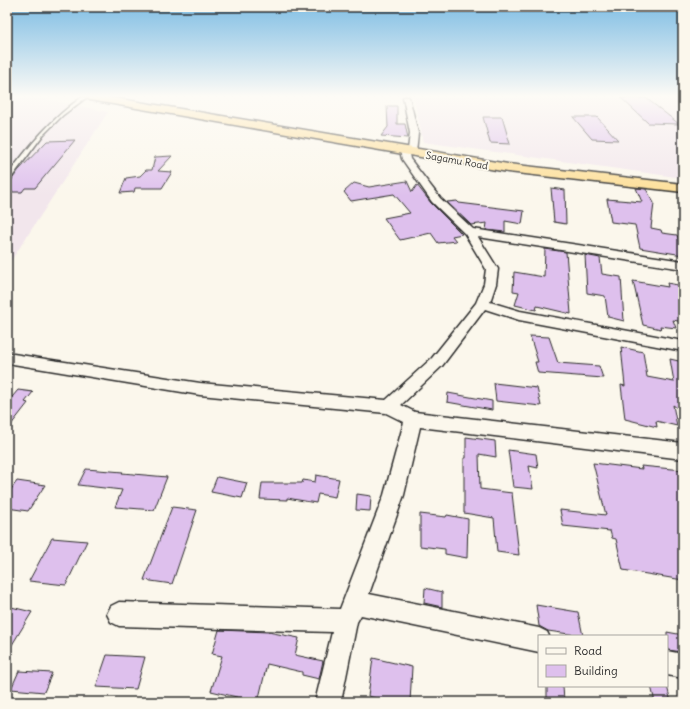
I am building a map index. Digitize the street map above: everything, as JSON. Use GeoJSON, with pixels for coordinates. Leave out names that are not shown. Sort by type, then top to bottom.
{"type":"FeatureCollection","features":[{"type":"Feature","properties":{"kind":"highway","name":"Sagamu Road"},"geometry":{"type":"LineString","coordinates":[[285,130],[508,168],[683,188]]}},
{"type":"Feature","properties":{"kind":"street"},"geometry":{"type":"LineString","coordinates":[[390,407],[437,362],[482,304],[490,284],[492,269],[469,232],[436,200],[406,159],[414,133],[413,130]]}},
{"type":"Feature","properties":{"kind":"street"},"geometry":{"type":"LineString","coordinates":[[469,232],[683,265]]}},
{"type":"Feature","properties":{"kind":"street"},"geometry":{"type":"LineString","coordinates":[[482,304],[518,315],[683,346]]}},
{"type":"Feature","properties":{"kind":"street"},"geometry":{"type":"LineString","coordinates":[[7,358],[200,389],[390,407],[413,419],[682,453]]}},
{"type":"Feature","properties":{"kind":"street"},"geometry":{"type":"LineString","coordinates":[[328,702],[350,612],[394,495],[413,419]]}},
{"type":"Feature","properties":{"kind":"street"},"geometry":{"type":"LineString","coordinates":[[119,614],[350,612],[538,640]]}},
{"type":"Feature","properties":{"kind":"street"},"geometry":{"type":"LineString","coordinates":[[668,664],[683,666]]}},
{"type":"Feature","properties":{"kind":"lane"},"geometry":{"type":"LineString","coordinates":[[7,180],[30,146],[46,130]]}},
{"type":"Feature","properties":{"kind":"shaded area"},"geometry":{"type":"Polygon","coordinates":[[[7,130],[96,130],[7,267],[7,130]]]}},
{"type":"Feature","properties":{"kind":"shaded area"},"geometry":{"type":"Polygon","coordinates":[[[421,130],[683,130],[683,178],[423,142],[421,130]]]}},
{"type":"Feature","properties":{"kind":"building"},"geometry":{"type":"Polygon","coordinates":[[[386,130],[406,130],[408,138],[381,136],[386,130]]]}},
{"type":"Feature","properties":{"kind":"building"},"geometry":{"type":"Polygon","coordinates":[[[487,130],[506,130],[510,144],[490,143],[487,130]]]}},
{"type":"Feature","properties":{"kind":"building"},"geometry":{"type":"Polygon","coordinates":[[[584,130],[609,130],[618,140],[592,139],[584,130]]]}},
{"type":"Feature","properties":{"kind":"building"},"geometry":{"type":"Polygon","coordinates":[[[75,140],[35,188],[25,188],[22,192],[7,192],[7,183],[10,182],[18,171],[47,141],[75,140]]]}},
{"type":"Feature","properties":{"kind":"building"},"geometry":{"type":"Polygon","coordinates":[[[172,156],[158,171],[172,172],[162,188],[135,188],[134,192],[120,193],[126,178],[140,176],[146,170],[152,170],[155,157],[172,156]]]}},
{"type":"Feature","properties":{"kind":"building"},"geometry":{"type":"Polygon","coordinates":[[[407,181],[412,192],[417,185],[431,203],[462,234],[452,236],[456,241],[438,243],[431,233],[400,240],[384,218],[410,213],[394,194],[351,201],[344,192],[354,183],[369,187],[407,181]]]}},
{"type":"Feature","properties":{"kind":"building"},"geometry":{"type":"Polygon","coordinates":[[[551,188],[565,190],[566,224],[554,222],[551,188]]]}},
{"type":"Feature","properties":{"kind":"building"},"geometry":{"type":"Polygon","coordinates":[[[636,188],[646,189],[654,203],[651,228],[661,230],[662,233],[677,235],[679,241],[683,242],[683,255],[640,248],[635,225],[611,222],[607,199],[642,202],[636,188]]]}},
{"type":"Feature","properties":{"kind":"building"},"geometry":{"type":"Polygon","coordinates":[[[457,201],[459,203],[524,211],[522,224],[505,221],[505,232],[486,230],[487,223],[471,225],[447,202],[457,201]]]}},
{"type":"Feature","properties":{"kind":"building"},"geometry":{"type":"Polygon","coordinates":[[[545,249],[566,252],[571,314],[537,306],[536,310],[515,305],[519,292],[513,291],[514,272],[544,277],[545,249]]]}},
{"type":"Feature","properties":{"kind":"building"},"geometry":{"type":"Polygon","coordinates":[[[585,255],[600,258],[602,274],[621,277],[624,321],[608,317],[605,296],[587,293],[585,255]]]}},
{"type":"Feature","properties":{"kind":"building"},"geometry":{"type":"Polygon","coordinates":[[[633,281],[668,287],[667,283],[683,286],[683,322],[673,320],[676,328],[660,326],[661,329],[643,325],[633,281]]]}},
{"type":"Feature","properties":{"kind":"building"},"geometry":{"type":"Polygon","coordinates":[[[530,336],[549,337],[558,363],[599,366],[603,378],[538,373],[535,362],[538,362],[530,336]]]}},
{"type":"Feature","properties":{"kind":"building"},"geometry":{"type":"Polygon","coordinates":[[[621,347],[643,352],[647,377],[674,382],[670,359],[683,362],[683,412],[673,405],[677,426],[656,421],[657,427],[625,419],[621,385],[625,386],[621,347]]]}},
{"type":"Feature","properties":{"kind":"building"},"geometry":{"type":"Polygon","coordinates":[[[494,383],[537,388],[541,406],[496,401],[494,383]]]}},
{"type":"Feature","properties":{"kind":"building"},"geometry":{"type":"Polygon","coordinates":[[[18,390],[33,392],[25,402],[28,403],[7,430],[7,403],[18,390]]]}},
{"type":"Feature","properties":{"kind":"building"},"geometry":{"type":"Polygon","coordinates":[[[448,393],[492,401],[492,410],[447,402],[448,393]]]}},
{"type":"Feature","properties":{"kind":"building"},"geometry":{"type":"Polygon","coordinates":[[[466,437],[495,441],[496,457],[479,454],[480,489],[512,493],[519,555],[497,552],[494,518],[464,513],[464,458],[466,458],[466,437]]]}},
{"type":"Feature","properties":{"kind":"building"},"geometry":{"type":"Polygon","coordinates":[[[508,450],[536,454],[538,468],[529,466],[533,489],[513,487],[508,450]]]}},
{"type":"Feature","properties":{"kind":"building"},"geometry":{"type":"Polygon","coordinates":[[[593,463],[642,469],[641,466],[683,470],[683,580],[623,570],[616,539],[612,538],[610,531],[563,526],[560,510],[606,515],[593,463]]]}},
{"type":"Feature","properties":{"kind":"building"},"geometry":{"type":"Polygon","coordinates":[[[86,469],[167,477],[154,510],[115,507],[122,490],[78,485],[86,469]]]}},
{"type":"Feature","properties":{"kind":"building"},"geometry":{"type":"Polygon","coordinates":[[[316,475],[339,479],[335,497],[318,494],[316,503],[287,498],[287,500],[260,499],[262,483],[302,483],[303,480],[315,482],[316,475]]]}},
{"type":"Feature","properties":{"kind":"building"},"geometry":{"type":"Polygon","coordinates":[[[217,477],[247,483],[242,498],[211,492],[217,477]]]}},
{"type":"Feature","properties":{"kind":"building"},"geometry":{"type":"Polygon","coordinates":[[[17,481],[45,485],[28,511],[7,508],[7,495],[17,481]]]}},
{"type":"Feature","properties":{"kind":"building"},"geometry":{"type":"Polygon","coordinates":[[[357,494],[371,496],[370,511],[356,510],[357,494]]]}},
{"type":"Feature","properties":{"kind":"building"},"geometry":{"type":"Polygon","coordinates":[[[172,507],[197,510],[172,584],[144,580],[172,507]]]}},
{"type":"Feature","properties":{"kind":"building"},"geometry":{"type":"Polygon","coordinates":[[[420,514],[446,517],[447,515],[468,519],[467,558],[445,554],[445,549],[420,546],[420,514]]]}},
{"type":"Feature","properties":{"kind":"building"},"geometry":{"type":"Polygon","coordinates":[[[52,538],[87,541],[66,585],[29,581],[52,538]]]}},
{"type":"Feature","properties":{"kind":"building"},"geometry":{"type":"Polygon","coordinates":[[[425,588],[442,592],[442,607],[424,603],[425,588]]]}},
{"type":"Feature","properties":{"kind":"building"},"geometry":{"type":"Polygon","coordinates":[[[536,605],[578,612],[583,635],[548,631],[539,626],[536,605]]]}},
{"type":"Feature","properties":{"kind":"building"},"geometry":{"type":"Polygon","coordinates":[[[7,606],[32,612],[7,653],[7,606]]]}},
{"type":"Feature","properties":{"kind":"building"},"geometry":{"type":"Polygon","coordinates":[[[219,630],[268,632],[299,638],[295,655],[323,661],[319,679],[302,675],[302,672],[267,664],[258,702],[211,691],[222,656],[212,654],[219,630]]]}},
{"type":"Feature","properties":{"kind":"building"},"geometry":{"type":"Polygon","coordinates":[[[667,632],[683,635],[683,652],[668,650],[667,632]]]}},
{"type":"Feature","properties":{"kind":"building"},"geometry":{"type":"Polygon","coordinates":[[[107,655],[145,657],[136,689],[96,687],[107,655]]]}},
{"type":"Feature","properties":{"kind":"building"},"geometry":{"type":"Polygon","coordinates":[[[373,658],[412,667],[410,702],[375,702],[375,698],[368,696],[373,658]]]}},
{"type":"Feature","properties":{"kind":"building"},"geometry":{"type":"Polygon","coordinates":[[[19,671],[52,673],[44,692],[11,689],[19,671]]]}},
{"type":"Feature","properties":{"kind":"building"},"geometry":{"type":"Polygon","coordinates":[[[547,687],[563,687],[564,702],[547,702],[547,687]]]}},
{"type":"Feature","properties":{"kind":"building"},"geometry":{"type":"Polygon","coordinates":[[[651,687],[667,687],[671,702],[655,702],[651,687]]]}}]}
